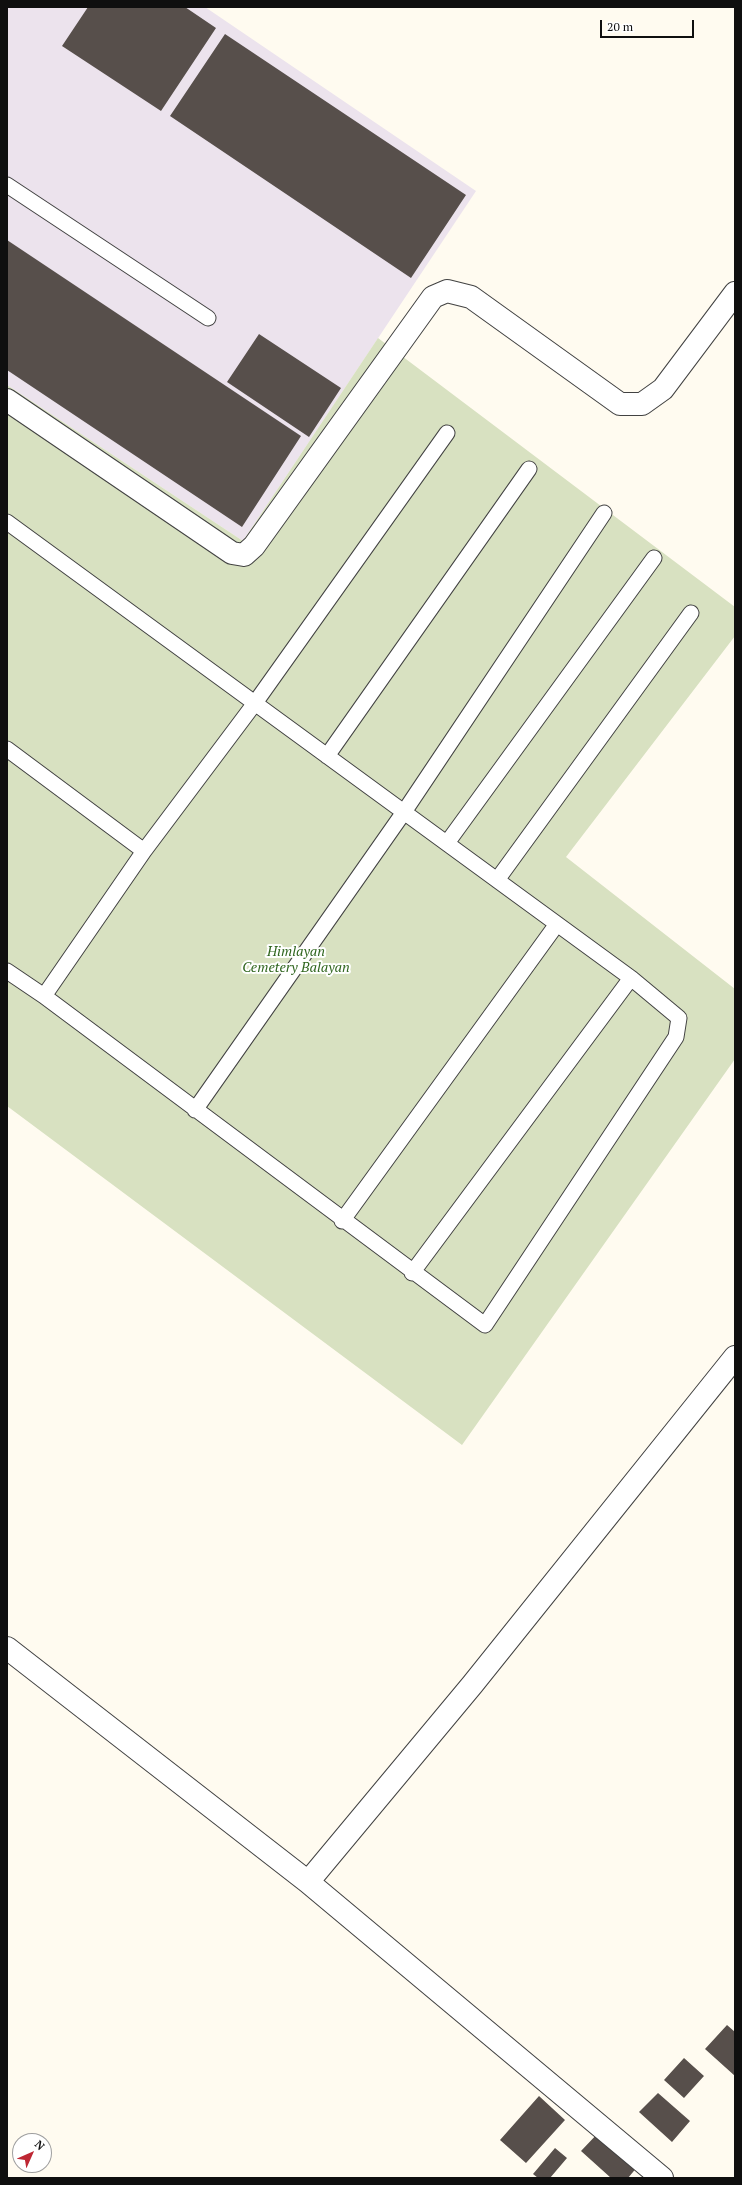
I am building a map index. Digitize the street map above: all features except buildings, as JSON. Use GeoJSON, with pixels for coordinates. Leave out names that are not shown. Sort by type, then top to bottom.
{"type":"FeatureCollection","features":[{"type":"Feature","properties":{"kind":"street"},"geometry":{"type":"LineString","coordinates":[[7,400],[232,552],[244,555],[254,546],[433,297],[447,291],[470,297],[620,404],[642,404],[663,389],[735,293]]}},
{"type":"Feature","properties":{"kind":"street"},"geometry":{"type":"LineString","coordinates":[[308,1882],[472,1685],[735,1357]]}},
{"type":"Feature","properties":{"kind":"street"},"geometry":{"type":"LineString","coordinates":[[7,1648],[308,1882],[356,1924],[662,2178]]}},
{"type":"Feature","properties":{"kind":"lane"},"geometry":{"type":"LineString","coordinates":[[7,185],[208,318]]}},
{"type":"Feature","properties":{"kind":"lane"},"geometry":{"type":"LineString","coordinates":[[44,996],[144,851],[255,703],[448,433]]}},
{"type":"Feature","properties":{"kind":"lane"},"geometry":{"type":"LineString","coordinates":[[327,756],[529,469]]}},
{"type":"Feature","properties":{"kind":"lane"},"geometry":{"type":"LineString","coordinates":[[195,1110],[404,812],[604,513]]}},
{"type":"Feature","properties":{"kind":"lane"},"geometry":{"type":"LineString","coordinates":[[7,522],[631,978],[679,1018],[676,1037],[485,1325],[342,1221],[44,996],[7,971]]}},
{"type":"Feature","properties":{"kind":"lane"},"geometry":{"type":"LineString","coordinates":[[447,843],[654,558]]}},
{"type":"Feature","properties":{"kind":"lane"},"geometry":{"type":"LineString","coordinates":[[497,880],[691,613]]}},
{"type":"Feature","properties":{"kind":"lane"},"geometry":{"type":"LineString","coordinates":[[7,749],[144,851]]}},
{"type":"Feature","properties":{"kind":"lane"},"geometry":{"type":"LineString","coordinates":[[342,1221],[557,924]]}},
{"type":"Feature","properties":{"kind":"lane"},"geometry":{"type":"LineString","coordinates":[[412,1273],[631,978]]}},
{"type":"Feature","properties":{"kind":"shaded area"},"geometry":{"type":"Polygon","coordinates":[[[7,7],[205,7],[476,191],[243,541],[7,385],[7,7]]]}},
{"type":"Feature","properties":{"kind":"green space","name":"Himlayan Cemetery Balayan"},"geometry":{"type":"Polygon","coordinates":[[[378,338],[735,607],[735,636],[566,857],[735,989],[735,1059],[462,1445],[7,1106],[7,385],[243,541],[378,338]]]}}]}
